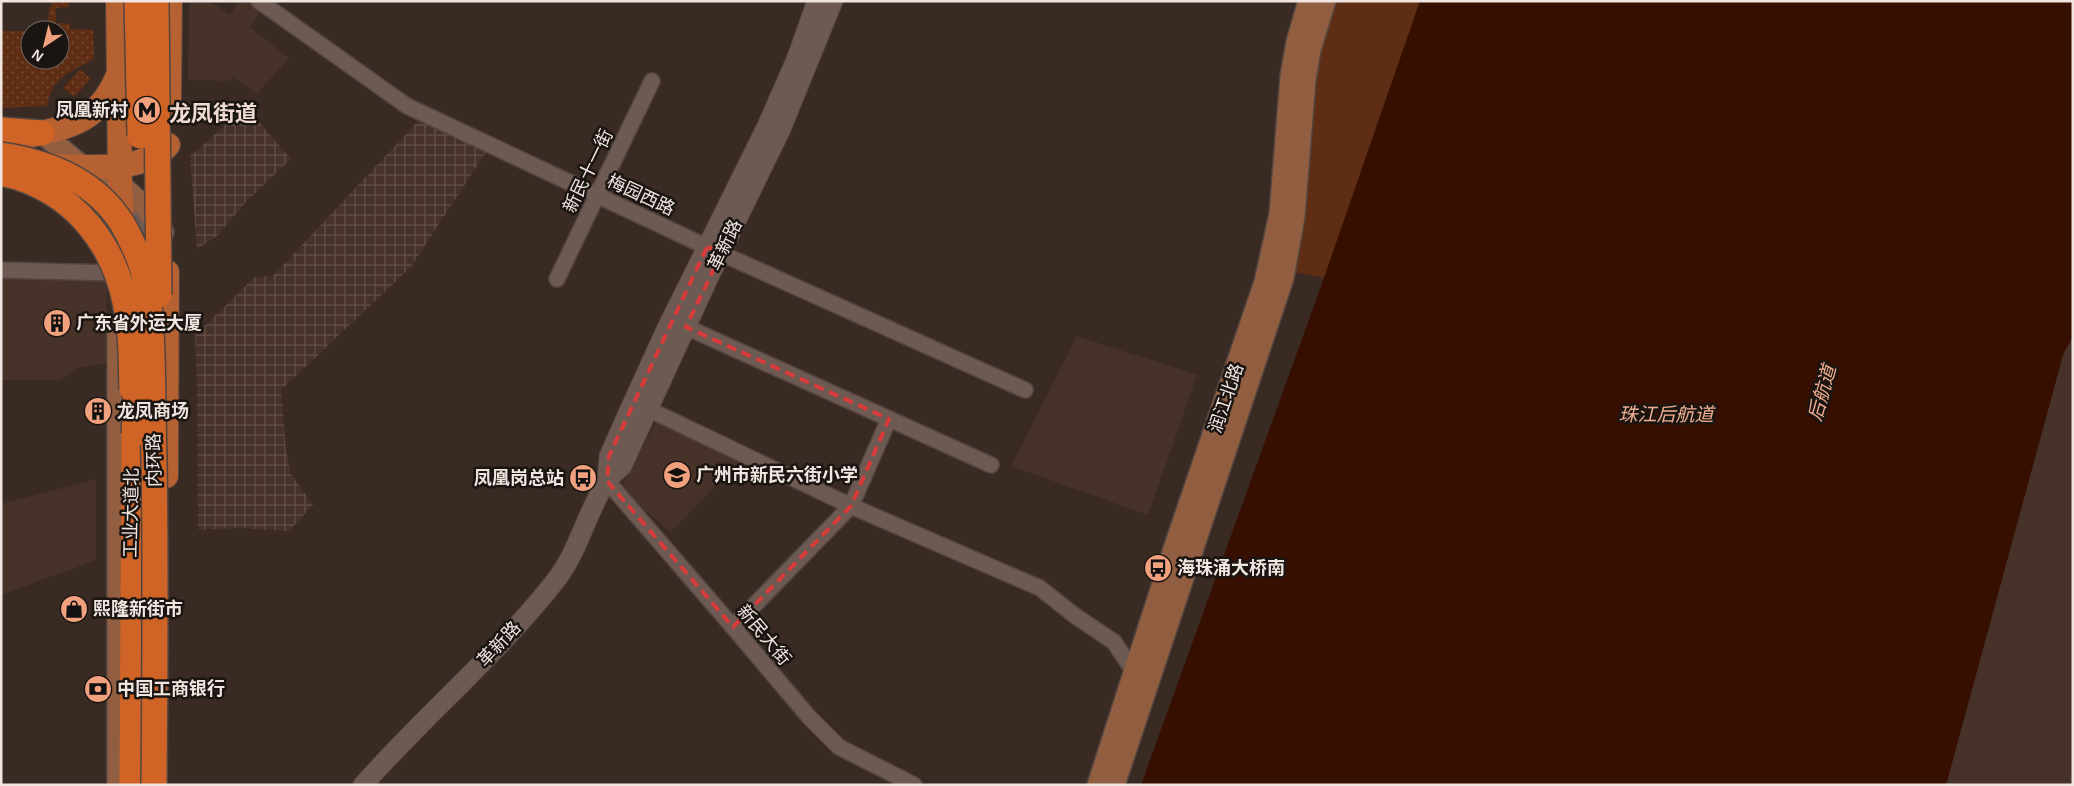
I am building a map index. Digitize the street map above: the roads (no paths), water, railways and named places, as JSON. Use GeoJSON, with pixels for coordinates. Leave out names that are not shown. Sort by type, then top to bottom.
{"type":"FeatureCollection","features":[{"type":"Feature","properties":{"kind":"highway"},"geometry":{"type":"LineString","coordinates":[[134,434],[142,257],[138,1]]}},
{"type":"Feature","properties":{"kind":"highway"},"geometry":{"type":"LineString","coordinates":[[156,1],[160,367],[156,543]]}},
{"type":"Feature","properties":{"kind":"highway"},"geometry":{"type":"LineString","coordinates":[[1,130],[42,133]]}},
{"type":"Feature","properties":{"kind":"highway","name":"内环路"},"geometry":{"type":"LineString","coordinates":[[1,155],[50,166],[77,180],[92,191],[118,218],[137,254],[147,290],[151,328],[156,543],[154,785]]}},
{"type":"Feature","properties":{"kind":"highway","name":"内环路"},"geometry":{"type":"LineString","coordinates":[[1,173],[34,184],[59,197],[92,229],[111,258],[122,287],[128,320],[134,434],[137,767]]}},
{"type":"Feature","properties":{"kind":"main road","name":"工业大道北"},"geometry":{"type":"LineString","coordinates":[[118,1],[119,72],[101,170],[122,211],[140,684],[137,767]]}},
{"type":"Feature","properties":{"kind":"main road","name":"工业大道北"},"geometry":{"type":"LineString","coordinates":[[137,767],[140,684],[166,456],[170,1]]}},
{"type":"Feature","properties":{"kind":"main road","name":"润江北路"},"geometry":{"type":"LineString","coordinates":[[1098,785],[1176,543],[1247,338],[1274,249],[1280,214],[1291,76],[1297,42],[1309,1]]}},
{"type":"Feature","properties":{"kind":"main road","name":"润江北路"},"geometry":{"type":"LineString","coordinates":[[1114,785],[1283,278],[1294,217],[1310,50],[1325,1]]}},
{"type":"Feature","properties":{"kind":"main road"},"geometry":{"type":"LineString","coordinates":[[118,32],[126,50],[133,53],[148,54],[160,50],[170,40]]}},
{"type":"Feature","properties":{"kind":"main road"},"geometry":{"type":"LineString","coordinates":[[119,72],[123,80],[131,87],[143,92],[162,89],[169,82]]}},
{"type":"Feature","properties":{"kind":"main road"},"geometry":{"type":"LineString","coordinates":[[1,141],[63,129],[84,120],[101,103],[113,87],[119,72]]}},
{"type":"Feature","properties":{"kind":"main road"},"geometry":{"type":"LineString","coordinates":[[1,118],[23,123],[101,170],[152,215],[167,239]]}},
{"type":"Feature","properties":{"kind":"main road"},"geometry":{"type":"LineString","coordinates":[[1,162],[101,170],[154,157],[168,145]]}},
{"type":"Feature","properties":{"kind":"main road"},"geometry":{"type":"LineString","coordinates":[[101,170],[122,211],[135,245],[140,280],[144,381],[166,456]]}},
{"type":"Feature","properties":{"kind":"main road"},"geometry":{"type":"LineString","coordinates":[[1,178],[38,181],[71,197],[84,206],[103,229],[108,239],[119,351],[140,684]]}},
{"type":"Feature","properties":{"kind":"main road"},"geometry":{"type":"LineString","coordinates":[[111,263],[122,211]]}},
{"type":"Feature","properties":{"kind":"main road","name":"工业大道北"},"geometry":{"type":"LineString","coordinates":[[137,767],[165,785]]}},
{"type":"Feature","properties":{"kind":"main road"},"geometry":{"type":"LineString","coordinates":[[118,785],[137,767]]}},
{"type":"Feature","properties":{"kind":"street","name":"梅园西路"},"geometry":{"type":"LineString","coordinates":[[259,1],[407,106],[714,250],[1025,390]]}},
{"type":"Feature","properties":{"kind":"street","name":"革新路"},"geometry":{"type":"LineString","coordinates":[[362,785],[391,753],[440,707],[510,633],[557,578],[607,481],[622,466],[686,328],[714,250],[796,60],[817,1]]}},
{"type":"Feature","properties":{"kind":"street","name":"革新路"},"geometry":{"type":"LineString","coordinates":[[607,481],[609,456],[665,332],[714,250],[785,122],[833,1]]}},
{"type":"Feature","properties":{"kind":"street","name":"新民十一街"},"geometry":{"type":"LineString","coordinates":[[557,278],[652,80]]}},
{"type":"Feature","properties":{"kind":"street"},"geometry":{"type":"LineString","coordinates":[[122,211],[148,223],[167,239]]}},
{"type":"Feature","properties":{"kind":"street"},"geometry":{"type":"LineString","coordinates":[[1,270],[111,263]]}},
{"type":"Feature","properties":{"kind":"street"},"geometry":{"type":"LineString","coordinates":[[686,328],[991,465]]}},
{"type":"Feature","properties":{"kind":"street"},"geometry":{"type":"LineString","coordinates":[[140,684],[144,381]]}},
{"type":"Feature","properties":{"kind":"street"},"geometry":{"type":"LineString","coordinates":[[648,409],[851,506],[1040,588],[1074,616],[1114,642],[1134,672]]}},
{"type":"Feature","properties":{"kind":"street"},"geometry":{"type":"LineString","coordinates":[[733,627],[851,506],[889,419]]}},
{"type":"Feature","properties":{"kind":"street","name":"新民大街"},"geometry":{"type":"LineString","coordinates":[[607,481],[809,718],[839,748],[914,785]]}},
{"type":"Feature","properties":{"kind":"street"},"geometry":{"type":"LineString","coordinates":[[137,767],[144,785]]}},
{"type":"Feature","properties":{"kind":"water","name":"珠江后航道"},"geometry":{"type":"Polygon","coordinates":[[[1420,1],[2073,1],[2073,336],[2063,355],[1946,785],[1141,785],[1324,278],[1420,1]]]}},
{"type":"Feature","properties":{"kind":"place","name":"凤凰新村"},"geometry":{"type":"Point","coordinates":[147,110]}},
{"type":"Feature","properties":{"kind":"place","name":"广东省外运大厦"},"geometry":{"type":"Point","coordinates":[57,323]}},
{"type":"Feature","properties":{"kind":"place","name":"龙凤商场"},"geometry":{"type":"Point","coordinates":[98,411]}},
{"type":"Feature","properties":{"kind":"place","name":"广州市新民六街小学"},"geometry":{"type":"Point","coordinates":[677,475]}},
{"type":"Feature","properties":{"kind":"place","name":"凤凰岗总站"},"geometry":{"type":"Point","coordinates":[583,478]}},
{"type":"Feature","properties":{"kind":"place","name":"海珠涌大桥南"},"geometry":{"type":"Point","coordinates":[1158,568]}},
{"type":"Feature","properties":{"kind":"place","name":"熙隆新街市"},"geometry":{"type":"Point","coordinates":[74,609]}},
{"type":"Feature","properties":{"kind":"place","name":"中国工商银行"},"geometry":{"type":"Point","coordinates":[98,689]}},
{"type":"Feature","properties":{"kind":"district","name":"龙凤街道"},"geometry":{"type":"Point","coordinates":[213,113]}},
{"type":"Feature","properties":{"kind":"water label","name":"后航道"},"geometry":{"type":"Point","coordinates":[1822,393]}}]}
